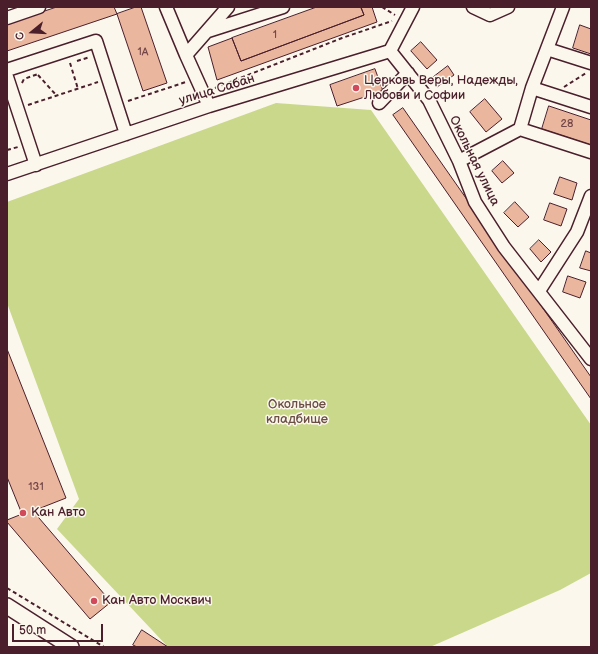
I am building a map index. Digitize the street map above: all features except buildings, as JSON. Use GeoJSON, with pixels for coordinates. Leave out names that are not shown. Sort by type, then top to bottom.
{"type":"FeatureCollection","features":[{"type":"Feature","properties":{"kind":"main road"},"geometry":{"type":"LineString","coordinates":[[7,606],[71,647]]}},
{"type":"Feature","properties":{"kind":"street"},"geometry":{"type":"LineString","coordinates":[[7,18],[40,7]]}},
{"type":"Feature","properties":{"kind":"street"},"geometry":{"type":"LineString","coordinates":[[166,7],[209,106]]}},
{"type":"Feature","properties":{"kind":"street"},"geometry":{"type":"LineString","coordinates":[[186,56],[228,7]]}},
{"type":"Feature","properties":{"kind":"street"},"geometry":{"type":"LineString","coordinates":[[208,31],[283,7]]}},
{"type":"Feature","properties":{"kind":"street"},"geometry":{"type":"LineString","coordinates":[[390,51],[413,7]]}},
{"type":"Feature","properties":{"kind":"street"},"geometry":{"type":"LineString","coordinates":[[473,7],[490,15],[508,7]]}},
{"type":"Feature","properties":{"kind":"street"},"geometry":{"type":"LineString","coordinates":[[520,129],[532,88],[562,7]]}},
{"type":"Feature","properties":{"kind":"street"},"geometry":{"type":"LineString","coordinates":[[7,70],[96,41],[126,134]]}},
{"type":"Feature","properties":{"kind":"street"},"geometry":{"type":"LineString","coordinates":[[547,49],[591,62]]}},
{"type":"Feature","properties":{"kind":"street","name":"Окольная улица"},"geometry":{"type":"LineString","coordinates":[[390,51],[428,100],[459,161],[476,202],[504,247],[591,359]]}},
{"type":"Feature","properties":{"kind":"street","name":"улица Сабан"},"geometry":{"type":"LineString","coordinates":[[7,174],[209,106],[390,51]]}},
{"type":"Feature","properties":{"kind":"street"},"geometry":{"type":"LineString","coordinates":[[379,103],[408,73]]}},
{"type":"Feature","properties":{"kind":"street"},"geometry":{"type":"LineString","coordinates":[[7,77],[23,107],[36,165]]}},
{"type":"Feature","properties":{"kind":"street"},"geometry":{"type":"LineString","coordinates":[[532,88],[591,108]]}},
{"type":"Feature","properties":{"kind":"street"},"geometry":{"type":"LineString","coordinates":[[459,161],[520,129],[591,152]]}},
{"type":"Feature","properties":{"kind":"street"},"geometry":{"type":"LineString","coordinates":[[539,291],[577,232],[591,196]]}},
{"type":"Feature","properties":{"kind":"path"},"geometry":{"type":"LineString","coordinates":[[382,7],[396,16]]}},
{"type":"Feature","properties":{"kind":"path"},"geometry":{"type":"LineString","coordinates":[[63,66],[100,54]]}},
{"type":"Feature","properties":{"kind":"path"},"geometry":{"type":"LineString","coordinates":[[27,63],[57,96]]}},
{"type":"Feature","properties":{"kind":"path"},"geometry":{"type":"LineString","coordinates":[[70,64],[78,89]]}},
{"type":"Feature","properties":{"kind":"path"},"geometry":{"type":"LineString","coordinates":[[551,94],[591,70]]}},
{"type":"Feature","properties":{"kind":"path"},"geometry":{"type":"LineString","coordinates":[[22,86],[24,79],[44,72]]}},
{"type":"Feature","properties":{"kind":"path"},"geometry":{"type":"LineString","coordinates":[[117,105],[197,78]]}},
{"type":"Feature","properties":{"kind":"path"},"geometry":{"type":"LineString","coordinates":[[23,107],[108,79]]}},
{"type":"Feature","properties":{"kind":"path"},"geometry":{"type":"LineString","coordinates":[[23,107],[26,99]]}},
{"type":"Feature","properties":{"kind":"path"},"geometry":{"type":"LineString","coordinates":[[7,588],[104,647]]}},
{"type":"Feature","properties":{"kind":"green space","name":"Окольное кладбище"},"geometry":{"type":"Polygon","coordinates":[[[276,103],[371,110],[591,425],[591,573],[560,590],[430,647],[168,647],[57,529],[79,499],[7,303],[7,202],[276,103]]]}},
{"type":"Feature","properties":{"kind":"place","name":"Церковь Веры, Надежды, Любови и Софии"},"geometry":{"type":"Point","coordinates":[356,88]}},
{"type":"Feature","properties":{"kind":"place","name":"Кан Авто"},"geometry":{"type":"Point","coordinates":[23,513]}},
{"type":"Feature","properties":{"kind":"place","name":"Кан Авто Москвич"},"geometry":{"type":"Point","coordinates":[94,601]}}]}
